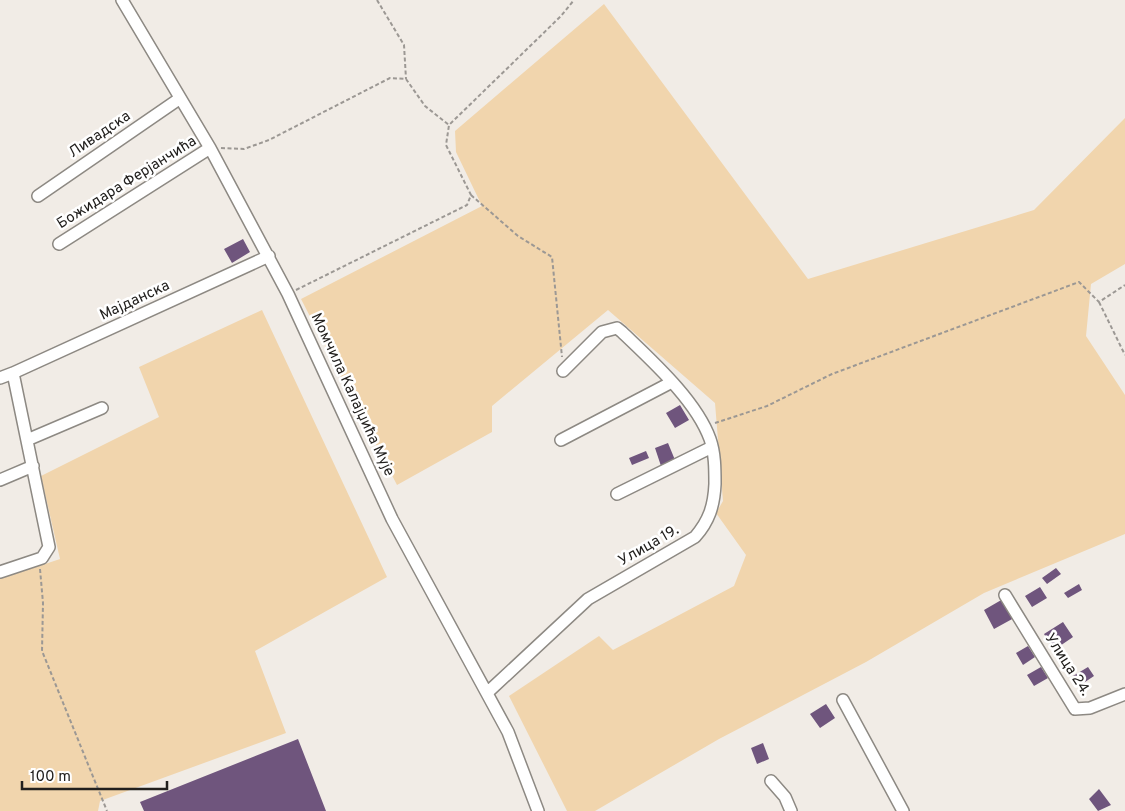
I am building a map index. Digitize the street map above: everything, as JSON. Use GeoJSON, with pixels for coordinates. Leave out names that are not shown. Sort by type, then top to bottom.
{"type":"FeatureCollection","features":[{"type":"Feature","properties":{"kind":"street","name":"Момчила Калајџића Мује"},"geometry":{"type":"LineString","coordinates":[[122,0],[179,99],[210,148],[269,256],[392,519],[433,597],[488,692],[508,732],[538,811]]}},
{"type":"Feature","properties":{"kind":"street","name":"Ливадска"},"geometry":{"type":"LineString","coordinates":[[38,196],[179,99]]}},
{"type":"Feature","properties":{"kind":"street","name":"Божидара Ферјанчића"},"geometry":{"type":"LineString","coordinates":[[59,244],[210,148]]}},
{"type":"Feature","properties":{"kind":"street","name":"Мајданска"},"geometry":{"type":"LineString","coordinates":[[0,378],[269,256]]}},
{"type":"Feature","properties":{"kind":"street","name":"Улица 19."},"geometry":{"type":"LineString","coordinates":[[488,692],[588,599],[687,543],[702,529],[709,518],[714,497],[712,447],[704,427],[672,382],[617,328],[602,332],[563,371]]}},
{"type":"Feature","properties":{"kind":"street"},"geometry":{"type":"LineString","coordinates":[[0,572],[37,560],[46,553],[49,540],[13,373]]}},
{"type":"Feature","properties":{"kind":"street"},"geometry":{"type":"LineString","coordinates":[[561,440],[672,382]]}},
{"type":"Feature","properties":{"kind":"street"},"geometry":{"type":"LineString","coordinates":[[27,440],[102,408]]}},
{"type":"Feature","properties":{"kind":"street"},"geometry":{"type":"LineString","coordinates":[[617,494],[712,447]]}},
{"type":"Feature","properties":{"kind":"street"},"geometry":{"type":"LineString","coordinates":[[0,480],[32,466]]}},
{"type":"Feature","properties":{"kind":"street","name":"Улица 24."},"geometry":{"type":"LineString","coordinates":[[1005,595],[1075,709],[1090,708],[1125,694]]}},
{"type":"Feature","properties":{"kind":"street"},"geometry":{"type":"LineString","coordinates":[[843,700],[903,811]]}},
{"type":"Feature","properties":{"kind":"street"},"geometry":{"type":"LineString","coordinates":[[771,781],[791,811]]}},
{"type":"Feature","properties":{"kind":"path"},"geometry":{"type":"LineString","coordinates":[[377,0],[404,45],[406,79],[425,106],[449,125]]}},
{"type":"Feature","properties":{"kind":"path"},"geometry":{"type":"LineString","coordinates":[[563,371],[552,257],[518,236],[471,195],[446,145],[449,125],[561,16],[574,0]]}},
{"type":"Feature","properties":{"kind":"path"},"geometry":{"type":"LineString","coordinates":[[210,148],[244,149],[276,136],[390,78],[406,79]]}},
{"type":"Feature","properties":{"kind":"path"},"geometry":{"type":"LineString","coordinates":[[288,294],[467,205],[471,195]]}},
{"type":"Feature","properties":{"kind":"path"},"geometry":{"type":"LineString","coordinates":[[704,427],[766,406],[832,374],[1078,282],[1099,302],[1125,355]]}},
{"type":"Feature","properties":{"kind":"path"},"geometry":{"type":"LineString","coordinates":[[1099,302],[1125,285]]}},
{"type":"Feature","properties":{"kind":"path"},"geometry":{"type":"LineString","coordinates":[[37,560],[41,572],[43,603],[42,651],[107,811]]}},
{"type":"Feature","properties":{"kind":"shaded area"},"geometry":{"type":"Polygon","coordinates":[[[604,4],[808,279],[1034,210],[1125,118],[1125,264],[1091,284],[1086,336],[1125,395],[1125,534],[984,593],[866,662],[719,739],[595,811],[567,811],[509,696],[599,636],[613,650],[734,586],[746,555],[716,513],[723,501],[715,403],[608,310],[492,406],[492,432],[397,485],[301,299],[482,206],[456,152],[455,131],[604,4]]]}},
{"type":"Feature","properties":{"kind":"shaded area"},"geometry":{"type":"Polygon","coordinates":[[[262,310],[387,577],[255,651],[286,733],[100,801],[98,811],[0,811],[0,579],[60,559],[41,476],[159,417],[139,367],[262,310]]]}},
{"type":"Feature","properties":{"kind":"building"},"geometry":{"type":"Polygon","coordinates":[[[243,239],[250,252],[232,263],[224,249],[243,239]]]}},
{"type":"Feature","properties":{"kind":"building"},"geometry":{"type":"Polygon","coordinates":[[[680,405],[689,420],[675,428],[666,413],[680,405]]]}},
{"type":"Feature","properties":{"kind":"building"},"geometry":{"type":"Polygon","coordinates":[[[668,443],[675,460],[661,466],[655,448],[668,443]]]}},
{"type":"Feature","properties":{"kind":"building"},"geometry":{"type":"Polygon","coordinates":[[[646,451],[649,458],[632,465],[629,458],[646,451]]]}},
{"type":"Feature","properties":{"kind":"building"},"geometry":{"type":"Polygon","coordinates":[[[1056,568],[1061,574],[1047,584],[1042,578],[1056,568]]]}},
{"type":"Feature","properties":{"kind":"building"},"geometry":{"type":"Polygon","coordinates":[[[1079,584],[1082,590],[1068,598],[1064,593],[1079,584]]]}},
{"type":"Feature","properties":{"kind":"building"},"geometry":{"type":"Polygon","coordinates":[[[1040,587],[1047,598],[1032,607],[1025,596],[1040,587]]]}},
{"type":"Feature","properties":{"kind":"building"},"geometry":{"type":"Polygon","coordinates":[[[1003,599],[1014,618],[994,629],[984,610],[1003,599]]]}},
{"type":"Feature","properties":{"kind":"building"},"geometry":{"type":"Polygon","coordinates":[[[1063,622],[1073,637],[1054,650],[1044,634],[1063,622]]]}},
{"type":"Feature","properties":{"kind":"building"},"geometry":{"type":"Polygon","coordinates":[[[1028,646],[1035,657],[1023,665],[1016,653],[1028,646]]]}},
{"type":"Feature","properties":{"kind":"building"},"geometry":{"type":"Polygon","coordinates":[[[1041,667],[1048,678],[1034,686],[1027,675],[1041,667]]]}},
{"type":"Feature","properties":{"kind":"building"},"geometry":{"type":"Polygon","coordinates":[[[1088,667],[1094,676],[1079,686],[1073,676],[1088,667]]]}},
{"type":"Feature","properties":{"kind":"building"},"geometry":{"type":"Polygon","coordinates":[[[826,704],[835,718],[820,728],[810,714],[826,704]]]}},
{"type":"Feature","properties":{"kind":"building"},"geometry":{"type":"Polygon","coordinates":[[[298,739],[326,811],[144,811],[140,802],[298,739]]]}},
{"type":"Feature","properties":{"kind":"building"},"geometry":{"type":"Polygon","coordinates":[[[763,743],[769,759],[757,764],[751,748],[763,743]]]}},
{"type":"Feature","properties":{"kind":"building"},"geometry":{"type":"Polygon","coordinates":[[[1099,789],[1111,805],[1098,811],[1089,799],[1099,789]]]}}]}
